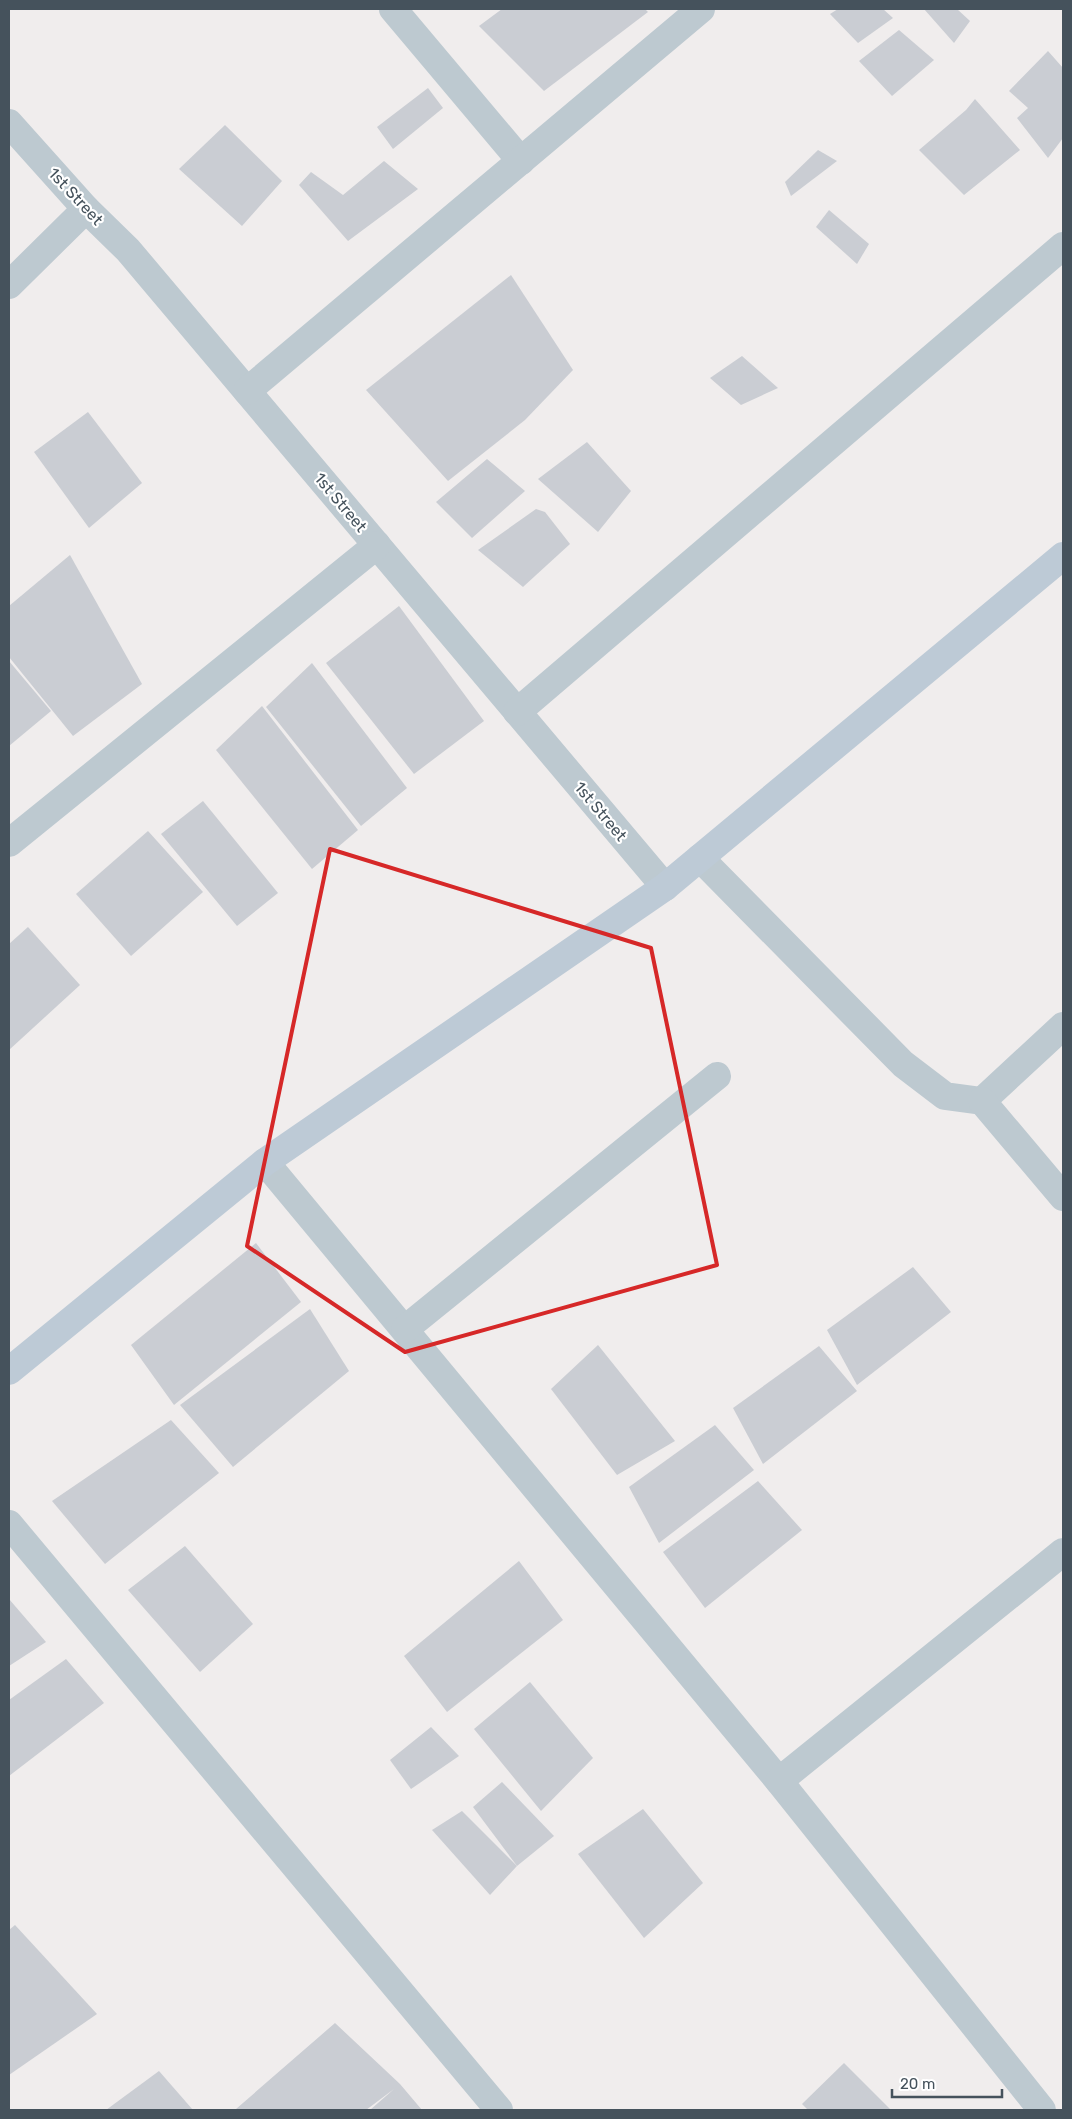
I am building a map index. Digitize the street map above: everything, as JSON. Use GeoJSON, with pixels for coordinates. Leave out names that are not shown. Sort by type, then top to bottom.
{"type":"FeatureCollection","features":[{"type":"Feature","properties":{"kind":"street"},"geometry":{"type":"LineString","coordinates":[[393,9],[521,161]]}},
{"type":"Feature","properties":{"kind":"street"},"geometry":{"type":"LineString","coordinates":[[248,391],[701,9]]}},
{"type":"Feature","properties":{"kind":"street","name":"1st Street"},"geometry":{"type":"LineString","coordinates":[[9,123],[86,209],[128,250],[665,887]]}},
{"type":"Feature","properties":{"kind":"street"},"geometry":{"type":"LineString","coordinates":[[9,285],[86,209]]}},
{"type":"Feature","properties":{"kind":"street"},"geometry":{"type":"LineString","coordinates":[[517,712],[1063,246]]}},
{"type":"Feature","properties":{"kind":"street"},"geometry":{"type":"LineString","coordinates":[[9,843],[377,545]]}},
{"type":"Feature","properties":{"kind":"street"},"geometry":{"type":"LineString","coordinates":[[9,1371],[265,1162],[665,887],[1063,556]]}},
{"type":"Feature","properties":{"kind":"street"},"geometry":{"type":"LineString","coordinates":[[700,858],[903,1064],[945,1096],[982,1101],[1063,1197]]}},
{"type":"Feature","properties":{"kind":"street"},"geometry":{"type":"LineString","coordinates":[[982,1101],[1063,1026]]}},
{"type":"Feature","properties":{"kind":"street"},"geometry":{"type":"LineString","coordinates":[[405,1329],[717,1076]]}},
{"type":"Feature","properties":{"kind":"street"},"geometry":{"type":"LineString","coordinates":[[265,1162],[779,1781],[1042,2110]]}},
{"type":"Feature","properties":{"kind":"street"},"geometry":{"type":"LineString","coordinates":[[9,1524],[499,2110]]}},
{"type":"Feature","properties":{"kind":"street"},"geometry":{"type":"LineString","coordinates":[[779,1781],[1063,1552]]}},
{"type":"Feature","properties":{"kind":"highlighted area"},"geometry":{"type":"Polygon","coordinates":[[[330,849],[651,948],[717,1265],[405,1352],[247,1246],[330,849]]]}},
{"type":"Feature","properties":{"kind":"building"},"geometry":{"type":"Polygon","coordinates":[[[502,9],[645,9],[648,12],[544,91],[479,26],[502,9]]]}},
{"type":"Feature","properties":{"kind":"building"},"geometry":{"type":"Polygon","coordinates":[[[838,9],[883,9],[893,18],[858,43],[830,14],[838,9]]]}},
{"type":"Feature","properties":{"kind":"building"},"geometry":{"type":"Polygon","coordinates":[[[924,9],[957,9],[970,21],[954,43],[924,9]]]}},
{"type":"Feature","properties":{"kind":"building"},"geometry":{"type":"Polygon","coordinates":[[[899,30],[934,60],[892,96],[859,61],[899,30]]]}},
{"type":"Feature","properties":{"kind":"building"},"geometry":{"type":"Polygon","coordinates":[[[1048,51],[1063,68],[1063,138],[1048,158],[1017,118],[1028,108],[1009,91],[1048,51]]]}},
{"type":"Feature","properties":{"kind":"building"},"geometry":{"type":"Polygon","coordinates":[[[428,88],[443,108],[393,149],[377,127],[428,88]]]}},
{"type":"Feature","properties":{"kind":"building"},"geometry":{"type":"Polygon","coordinates":[[[975,99],[1020,150],[964,195],[919,150],[966,110],[975,99]]]}},
{"type":"Feature","properties":{"kind":"building"},"geometry":{"type":"Polygon","coordinates":[[[225,125],[282,181],[242,226],[179,169],[225,125]]]}},
{"type":"Feature","properties":{"kind":"building"},"geometry":{"type":"Polygon","coordinates":[[[818,150],[837,161],[791,196],[785,182],[818,150]]]}},
{"type":"Feature","properties":{"kind":"building"},"geometry":{"type":"Polygon","coordinates":[[[384,161],[418,189],[348,241],[299,185],[311,172],[343,195],[384,161]]]}},
{"type":"Feature","properties":{"kind":"building"},"geometry":{"type":"Polygon","coordinates":[[[829,210],[869,244],[857,264],[816,227],[829,210]]]}},
{"type":"Feature","properties":{"kind":"building"},"geometry":{"type":"Polygon","coordinates":[[[511,275],[573,370],[525,420],[448,481],[366,390],[511,275]]]}},
{"type":"Feature","properties":{"kind":"building"},"geometry":{"type":"Polygon","coordinates":[[[742,356],[778,388],[741,405],[710,378],[742,356]]]}},
{"type":"Feature","properties":{"kind":"building"},"geometry":{"type":"Polygon","coordinates":[[[88,412],[142,483],[89,528],[34,452],[88,412]]]}},
{"type":"Feature","properties":{"kind":"building"},"geometry":{"type":"Polygon","coordinates":[[[587,442],[631,491],[598,532],[538,479],[587,442]]]}},
{"type":"Feature","properties":{"kind":"building"},"geometry":{"type":"Polygon","coordinates":[[[487,459],[525,491],[472,538],[436,502],[487,459]]]}},
{"type":"Feature","properties":{"kind":"building"},"geometry":{"type":"Polygon","coordinates":[[[536,509],[545,512],[570,544],[523,587],[478,550],[536,509]]]}},
{"type":"Feature","properties":{"kind":"building"},"geometry":{"type":"Polygon","coordinates":[[[70,555],[142,684],[73,736],[9,657],[9,606],[70,555]]]}},
{"type":"Feature","properties":{"kind":"building"},"geometry":{"type":"Polygon","coordinates":[[[399,606],[484,721],[414,774],[326,663],[399,606]]]}},
{"type":"Feature","properties":{"kind":"building"},"geometry":{"type":"Polygon","coordinates":[[[9,661],[51,711],[9,746],[9,661]]]}},
{"type":"Feature","properties":{"kind":"building"},"geometry":{"type":"Polygon","coordinates":[[[312,663],[407,788],[361,826],[266,707],[312,663]]]}},
{"type":"Feature","properties":{"kind":"building"},"geometry":{"type":"Polygon","coordinates":[[[262,706],[358,830],[312,869],[216,750],[262,706]]]}},
{"type":"Feature","properties":{"kind":"building"},"geometry":{"type":"Polygon","coordinates":[[[203,801],[278,893],[237,926],[161,834],[203,801]]]}},
{"type":"Feature","properties":{"kind":"building"},"geometry":{"type":"Polygon","coordinates":[[[148,831],[203,892],[131,956],[76,894],[148,831]]]}},
{"type":"Feature","properties":{"kind":"building"},"geometry":{"type":"Polygon","coordinates":[[[28,927],[80,985],[9,1050],[9,944],[28,927]]]}},
{"type":"Feature","properties":{"kind":"building"},"geometry":{"type":"Polygon","coordinates":[[[256,1243],[301,1302],[174,1405],[131,1345],[256,1243]]]}},
{"type":"Feature","properties":{"kind":"building"},"geometry":{"type":"Polygon","coordinates":[[[913,1267],[951,1312],[857,1385],[827,1330],[913,1267]]]}},
{"type":"Feature","properties":{"kind":"building"},"geometry":{"type":"Polygon","coordinates":[[[310,1309],[349,1371],[233,1467],[180,1405],[310,1309]]]}},
{"type":"Feature","properties":{"kind":"building"},"geometry":{"type":"Polygon","coordinates":[[[598,1345],[675,1441],[617,1475],[551,1389],[598,1345]]]}},
{"type":"Feature","properties":{"kind":"building"},"geometry":{"type":"Polygon","coordinates":[[[819,1346],[857,1391],[763,1464],[733,1408],[819,1346]]]}},
{"type":"Feature","properties":{"kind":"building"},"geometry":{"type":"Polygon","coordinates":[[[171,1420],[219,1473],[105,1564],[52,1501],[171,1420]]]}},
{"type":"Feature","properties":{"kind":"building"},"geometry":{"type":"Polygon","coordinates":[[[715,1425],[754,1470],[659,1543],[629,1487],[715,1425]]]}},
{"type":"Feature","properties":{"kind":"building"},"geometry":{"type":"Polygon","coordinates":[[[758,1481],[802,1530],[705,1608],[663,1552],[758,1481]]]}},
{"type":"Feature","properties":{"kind":"building"},"geometry":{"type":"Polygon","coordinates":[[[185,1546],[253,1624],[200,1672],[128,1590],[185,1546]]]}},
{"type":"Feature","properties":{"kind":"building"},"geometry":{"type":"Polygon","coordinates":[[[519,1561],[563,1620],[447,1712],[404,1656],[519,1561]]]}},
{"type":"Feature","properties":{"kind":"building"},"geometry":{"type":"Polygon","coordinates":[[[9,1599],[46,1642],[9,1666],[9,1599]]]}},
{"type":"Feature","properties":{"kind":"building"},"geometry":{"type":"Polygon","coordinates":[[[66,1659],[104,1703],[9,1776],[9,1700],[66,1659]]]}},
{"type":"Feature","properties":{"kind":"building"},"geometry":{"type":"Polygon","coordinates":[[[530,1682],[593,1758],[541,1811],[474,1729],[530,1682]]]}},
{"type":"Feature","properties":{"kind":"building"},"geometry":{"type":"Polygon","coordinates":[[[431,1727],[459,1756],[411,1789],[390,1760],[431,1727]]]}},
{"type":"Feature","properties":{"kind":"building"},"geometry":{"type":"Polygon","coordinates":[[[502,1782],[554,1836],[517,1866],[473,1807],[502,1782]]]}},
{"type":"Feature","properties":{"kind":"building"},"geometry":{"type":"Polygon","coordinates":[[[643,1809],[703,1883],[644,1938],[578,1854],[643,1809]]]}},
{"type":"Feature","properties":{"kind":"building"},"geometry":{"type":"Polygon","coordinates":[[[462,1811],[517,1866],[490,1895],[432,1830],[462,1811]]]}},
{"type":"Feature","properties":{"kind":"building"},"geometry":{"type":"Polygon","coordinates":[[[15,1925],[97,2014],[9,2075],[9,1930],[15,1925]]]}},
{"type":"Feature","properties":{"kind":"building"},"geometry":{"type":"Polygon","coordinates":[[[335,2023],[400,2084],[422,2110],[370,2110],[394,2089],[366,2110],[236,2109],[335,2023]]]}},
{"type":"Feature","properties":{"kind":"building"},"geometry":{"type":"Polygon","coordinates":[[[844,2063],[891,2110],[808,2110],[802,2104],[844,2063]]]}},
{"type":"Feature","properties":{"kind":"building"},"geometry":{"type":"Polygon","coordinates":[[[159,2071],[193,2110],[106,2110],[159,2071]]]}}]}
